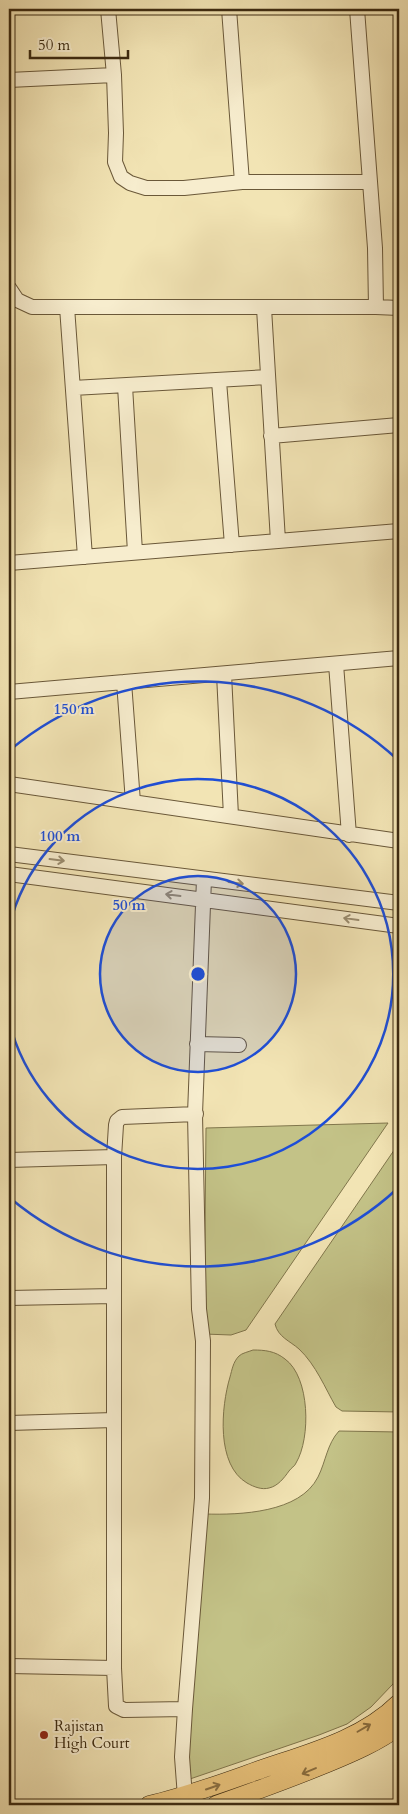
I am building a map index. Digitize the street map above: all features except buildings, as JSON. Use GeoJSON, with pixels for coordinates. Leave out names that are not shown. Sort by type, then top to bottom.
{"type":"FeatureCollection","features":[{"type":"Feature","properties":{"kind":"main road"},"geometry":{"type":"LineString","coordinates":[[149,1805],[185,1796],[311,1752],[363,1730],[399,1703]]}},
{"type":"Feature","properties":{"kind":"main road"},"geometry":{"type":"LineString","coordinates":[[216,1805],[292,1778],[347,1755],[390,1734],[399,1726]]}},
{"type":"Feature","properties":{"kind":"street"},"geometry":{"type":"LineString","coordinates":[[108,9],[114,75],[115,162],[121,177],[130,183],[146,188],[184,188],[242,182],[369,182]]}},
{"type":"Feature","properties":{"kind":"street"},"geometry":{"type":"LineString","coordinates":[[229,9],[242,182]]}},
{"type":"Feature","properties":{"kind":"street"},"geometry":{"type":"LineString","coordinates":[[357,9],[374,248],[376,307]]}},
{"type":"Feature","properties":{"kind":"street"},"geometry":{"type":"LineString","coordinates":[[9,80],[114,75]]}},
{"type":"Feature","properties":{"kind":"street"},"geometry":{"type":"LineString","coordinates":[[12,297],[32,307],[399,308]]}},
{"type":"Feature","properties":{"kind":"street"},"geometry":{"type":"LineString","coordinates":[[67,307],[85,557]]}},
{"type":"Feature","properties":{"kind":"street"},"geometry":{"type":"LineString","coordinates":[[264,308],[278,541]]}},
{"type":"Feature","properties":{"kind":"street"},"geometry":{"type":"LineString","coordinates":[[73,388],[268,377]]}},
{"type":"Feature","properties":{"kind":"street"},"geometry":{"type":"LineString","coordinates":[[219,381],[232,545]]}},
{"type":"Feature","properties":{"kind":"street"},"geometry":{"type":"LineString","coordinates":[[125,386],[135,552]]}},
{"type":"Feature","properties":{"kind":"street"},"geometry":{"type":"LineString","coordinates":[[272,436],[399,425]]}},
{"type":"Feature","properties":{"kind":"street"},"geometry":{"type":"LineString","coordinates":[[9,563],[399,531]]}},
{"type":"Feature","properties":{"kind":"street"},"geometry":{"type":"LineString","coordinates":[[9,692],[399,658]]}},
{"type":"Feature","properties":{"kind":"street"},"geometry":{"type":"LineString","coordinates":[[336,664],[349,834]]}},
{"type":"Feature","properties":{"kind":"street"},"geometry":{"type":"LineString","coordinates":[[224,674],[231,816]]}},
{"type":"Feature","properties":{"kind":"street"},"geometry":{"type":"LineString","coordinates":[[124,682],[133,802]]}},
{"type":"Feature","properties":{"kind":"street"},"geometry":{"type":"LineString","coordinates":[[9,784],[399,842]]}},
{"type":"Feature","properties":{"kind":"street"},"geometry":{"type":"LineString","coordinates":[[9,854],[399,903]]}},
{"type":"Feature","properties":{"kind":"street"},"geometry":{"type":"LineString","coordinates":[[9,874],[399,926]]}},
{"type":"Feature","properties":{"kind":"street"},"geometry":{"type":"LineString","coordinates":[[185,1796],[182,1757],[202,1498],[203,1341],[199,1310],[196,1114],[204,879]]}},
{"type":"Feature","properties":{"kind":"street"},"geometry":{"type":"LineString","coordinates":[[197,1044],[239,1045]]}},
{"type":"Feature","properties":{"kind":"street"},"geometry":{"type":"LineString","coordinates":[[185,1709],[124,1710],[116,1706],[114,1668],[114,1157],[116,1125],[117,1121],[122,1117],[196,1114]]}},
{"type":"Feature","properties":{"kind":"street"},"geometry":{"type":"LineString","coordinates":[[9,1160],[114,1157]]}},
{"type":"Feature","properties":{"kind":"street"},"geometry":{"type":"LineString","coordinates":[[9,1298],[114,1296]]}},
{"type":"Feature","properties":{"kind":"street"},"geometry":{"type":"LineString","coordinates":[[9,1423],[114,1420]]}},
{"type":"Feature","properties":{"kind":"street"},"geometry":{"type":"LineString","coordinates":[[9,1666],[114,1668]]}},
{"type":"Feature","properties":{"kind":"shaded area"},"geometry":{"type":"Polygon","coordinates":[[[388,1123],[246,1330],[231,1335],[204,1334],[206,1128],[388,1123]]]}},
{"type":"Feature","properties":{"kind":"shaded area"},"geometry":{"type":"Polygon","coordinates":[[[399,1143],[399,1412],[342,1411],[336,1407],[320,1377],[305,1355],[282,1336],[275,1324],[399,1143]]]}},
{"type":"Feature","properties":{"kind":"shaded area"},"geometry":{"type":"Polygon","coordinates":[[[253,1350],[274,1353],[285,1359],[299,1379],[306,1408],[306,1424],[301,1452],[295,1464],[283,1479],[278,1484],[266,1489],[247,1483],[237,1475],[230,1463],[224,1434],[223,1419],[227,1389],[233,1366],[240,1355],[253,1350]]]}},
{"type":"Feature","properties":{"kind":"shaded area"},"geometry":{"type":"Polygon","coordinates":[[[339,1431],[399,1432],[399,1675],[371,1707],[347,1724],[187,1780],[205,1514],[251,1512],[284,1505],[298,1498],[309,1489],[318,1477],[329,1447],[339,1431]]]}},
{"type":"Feature","properties":{"kind":"railway"},"geometry":{"type":"LineString","coordinates":[[390,1805],[399,1801]]}},
{"type":"Feature","properties":{"kind":"place","name":"Rajistan High Court"},"geometry":{"type":"Point","coordinates":[44,1735]}}]}
